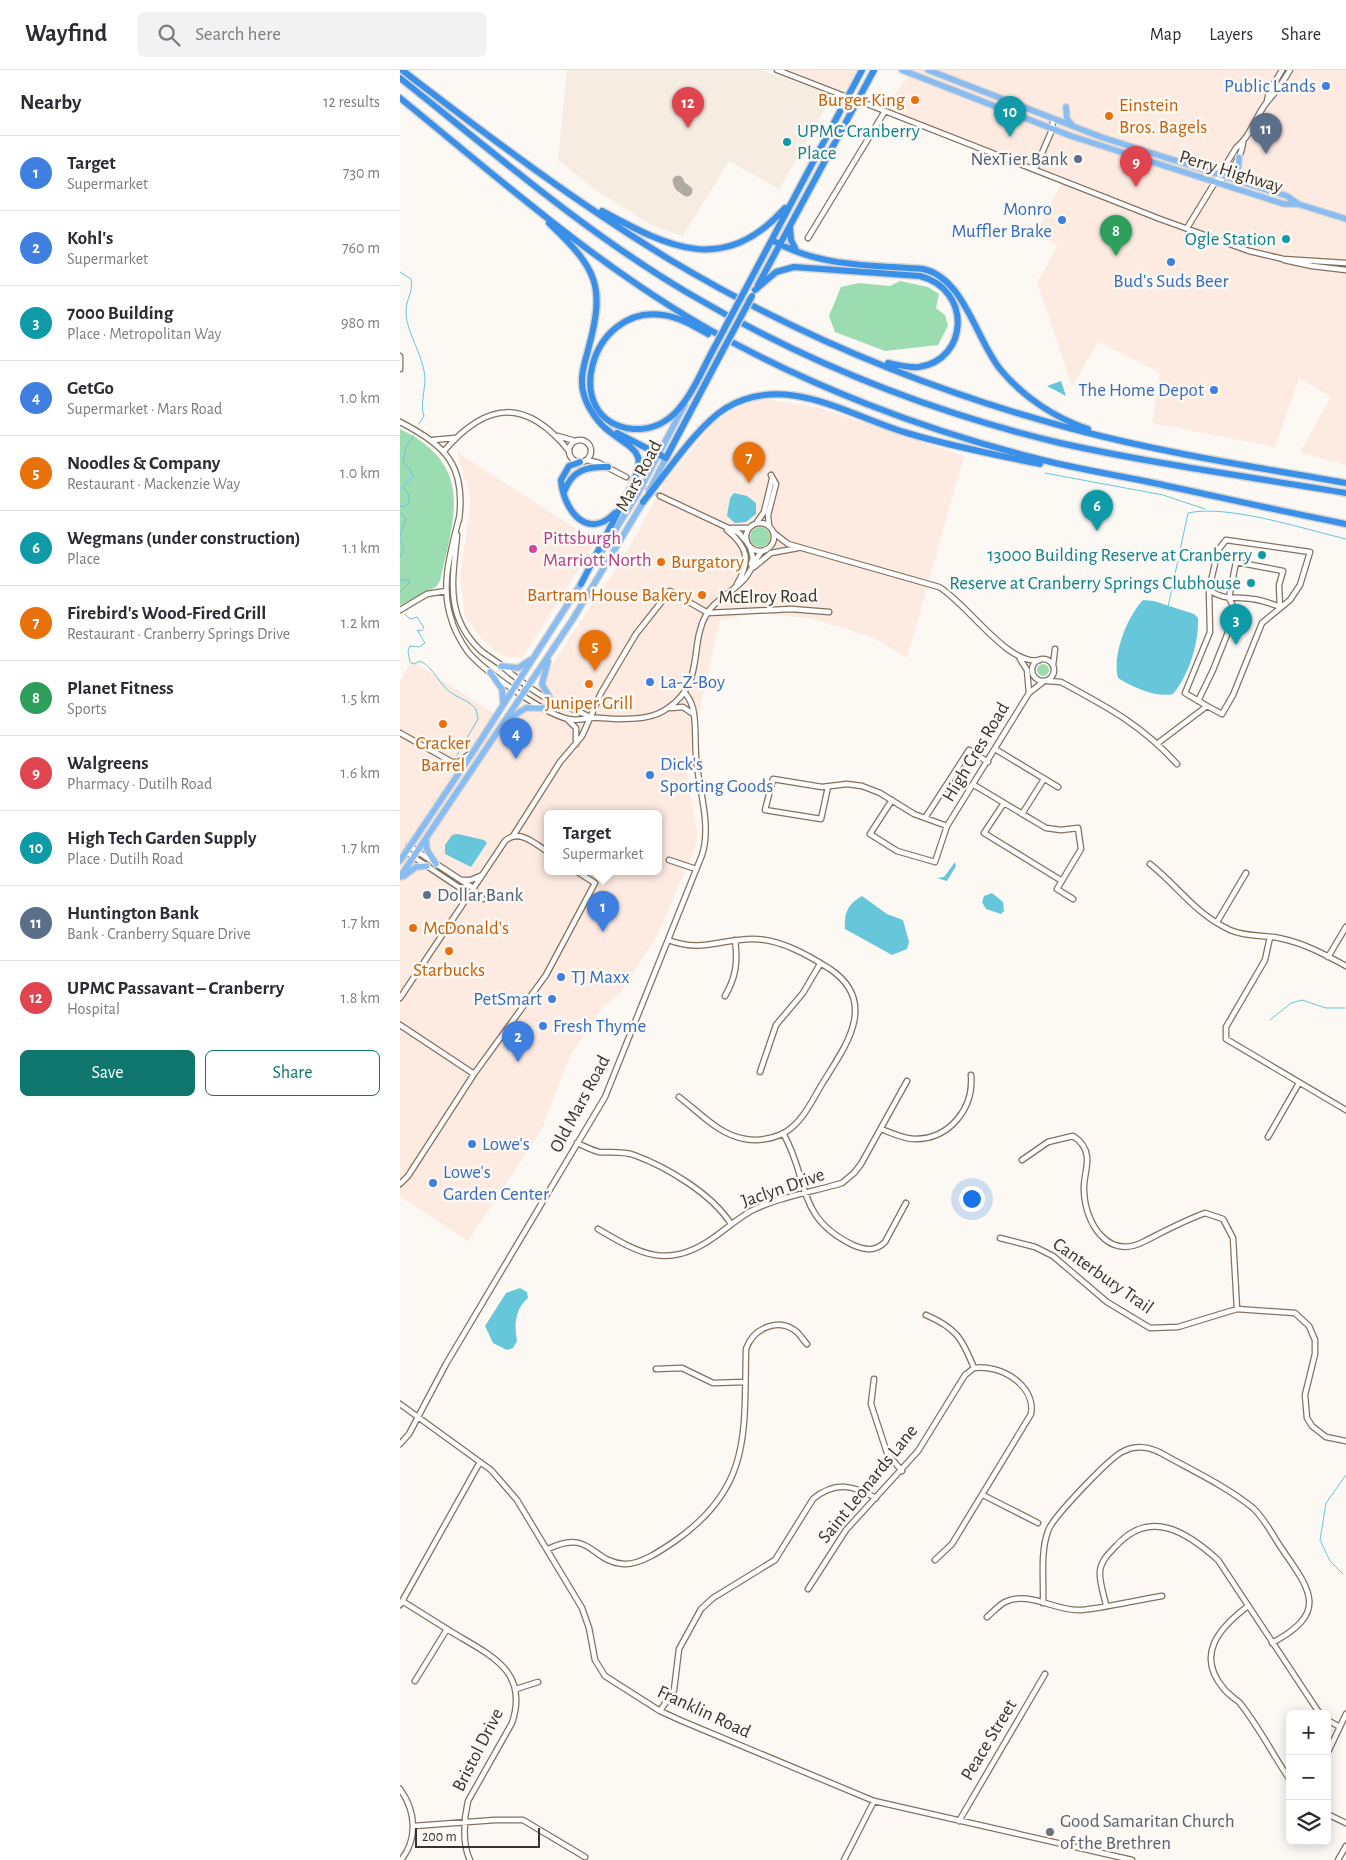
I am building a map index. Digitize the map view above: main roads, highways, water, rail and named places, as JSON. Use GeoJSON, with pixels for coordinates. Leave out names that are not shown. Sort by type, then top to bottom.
{"type":"FeatureCollection","features":[{"type":"Feature","properties":{"kind":"highway"},"geometry":{"type":"LineString","coordinates":[[402,70],[628,233],[710,282],[842,347],[972,397],[1073,429],[1158,450],[1346,483]]}},
{"type":"Feature","properties":{"kind":"highway"},"geometry":{"type":"LineString","coordinates":[[408,70],[439,96]]}},
{"type":"Feature","properties":{"kind":"highway","name":"Mars Road"},"geometry":{"type":"LineString","coordinates":[[689,396],[862,70]]}},
{"type":"Feature","properties":{"kind":"highway","name":"Mars Road"},"geometry":{"type":"LineString","coordinates":[[666,458],[874,70]]}},
{"type":"Feature","properties":{"kind":"highway"},"geometry":{"type":"LineString","coordinates":[[400,78],[558,204],[651,270],[762,333],[854,376],[947,410],[1058,442],[1346,493]]}},
{"type":"Feature","properties":{"kind":"highway"},"geometry":{"type":"LineString","coordinates":[[400,98],[532,206],[656,296],[707,328],[753,353]]}},
{"type":"Feature","properties":{"kind":"highway"},"geometry":{"type":"LineString","coordinates":[[579,199],[659,240],[687,249],[710,250],[731,246],[755,236],[768,227],[792,200]]}},
{"type":"Feature","properties":{"kind":"highway"},"geometry":{"type":"LineString","coordinates":[[532,206],[579,253],[592,273],[598,309],[582,382],[588,404],[609,432],[635,450],[640,461],[638,473],[581,584]]}},
{"type":"Feature","properties":{"kind":"highway"},"geometry":{"type":"LineString","coordinates":[[790,227],[791,240],[796,250]]}},
{"type":"Feature","properties":{"kind":"highway"},"geometry":{"type":"LineString","coordinates":[[772,240],[780,245],[830,262],[923,270],[936,274],[956,291],[988,352],[1001,370],[1021,390],[1062,418],[1128,442]]}},
{"type":"Feature","properties":{"kind":"highway"},"geometry":{"type":"LineString","coordinates":[[753,293],[776,272],[794,267],[920,276],[939,284],[954,299],[958,320],[956,336],[945,353],[930,363],[919,367],[903,366],[842,347]]}},
{"type":"Feature","properties":{"kind":"highway"},"geometry":{"type":"LineString","coordinates":[[689,396],[675,413],[659,424],[642,429],[622,426],[604,415],[592,396],[589,379],[595,355],[608,335],[618,325],[629,319],[652,314],[674,317],[840,392],[970,440],[1035,458],[1346,524]]}},
{"type":"Feature","properties":{"kind":"highway"},"geometry":{"type":"LineString","coordinates":[[643,502],[717,414],[742,400],[774,394],[821,401],[906,433],[985,452],[1157,484]]}},
{"type":"Feature","properties":{"kind":"highway"},"geometry":{"type":"LineString","coordinates":[[602,423],[666,458]]}},
{"type":"Feature","properties":{"kind":"highway"},"geometry":{"type":"LineString","coordinates":[[584,461],[565,469],[560,480],[566,505],[581,521],[590,523],[603,521],[618,510]]}},
{"type":"Feature","properties":{"kind":"highway"},"geometry":{"type":"LineString","coordinates":[[564,492],[578,471],[587,467],[608,467]]}},
{"type":"Feature","properties":{"kind":"main road","name":"Perry Highway"},"geometry":{"type":"LineString","coordinates":[[902,70],[1052,130],[1284,204],[1298,204],[1346,219]]}},
{"type":"Feature","properties":{"kind":"main road","name":"Perry Highway"},"geometry":{"type":"LineString","coordinates":[[928,70],[1074,128],[1219,176],[1287,196],[1298,204]]}},
{"type":"Feature","properties":{"kind":"main road"},"geometry":{"type":"LineString","coordinates":[[1066,107],[1067,119],[1074,128]]}},
{"type":"Feature","properties":{"kind":"main road"},"geometry":{"type":"LineString","coordinates":[[1239,157],[1238,174],[1247,184]]}},
{"type":"Feature","properties":{"kind":"main road","name":"Mars Road"},"geometry":{"type":"LineString","coordinates":[[400,861],[475,749],[581,584],[659,455],[689,396]]}},
{"type":"Feature","properties":{"kind":"main road","name":"Mars Road"},"geometry":{"type":"LineString","coordinates":[[400,878],[550,654],[643,502],[666,458]]}},
{"type":"Feature","properties":{"kind":"main road"},"geometry":{"type":"LineString","coordinates":[[501,666],[518,668],[537,654]]}},
{"type":"Feature","properties":{"kind":"main road"},"geometry":{"type":"LineString","coordinates":[[550,654],[542,680],[543,689],[551,700]]}},
{"type":"Feature","properties":{"kind":"main road"},"geometry":{"type":"LineString","coordinates":[[490,672],[502,689],[502,707]]}},
{"type":"Feature","properties":{"kind":"main road"},"geometry":{"type":"LineString","coordinates":[[504,722],[522,710],[533,706],[543,708]]}},
{"type":"Feature","properties":{"kind":"main road"},"geometry":{"type":"LineString","coordinates":[[427,836],[427,850],[436,864]]}},
{"type":"Feature","properties":{"kind":"main road"},"geometry":{"type":"LineString","coordinates":[[400,878],[416,867],[427,866]]}},
{"type":"Feature","properties":{"kind":"water"},"geometry":{"type":"Polygon","coordinates":[[[1061,381],[1066,396],[1047,386],[1061,381]]]}},
{"type":"Feature","properties":{"kind":"water"},"geometry":{"type":"Polygon","coordinates":[[[734,493],[747,496],[756,503],[756,514],[746,522],[735,523],[727,516],[730,498],[734,493]]]}},
{"type":"Feature","properties":{"kind":"water"},"geometry":{"type":"Polygon","coordinates":[[[1143,600],[1154,601],[1194,614],[1198,618],[1197,638],[1192,658],[1184,678],[1173,694],[1152,693],[1118,678],[1117,658],[1122,637],[1126,626],[1143,600]]]}},
{"type":"Feature","properties":{"kind":"water"},"geometry":{"type":"Polygon","coordinates":[[[458,834],[484,840],[487,843],[471,867],[445,854],[445,845],[452,835],[458,834]]]}},
{"type":"Feature","properties":{"kind":"water"},"geometry":{"type":"Polygon","coordinates":[[[955,862],[956,866],[947,881],[937,878],[944,877],[955,862]]]}},
{"type":"Feature","properties":{"kind":"water"},"geometry":{"type":"Polygon","coordinates":[[[992,893],[1003,902],[1004,911],[1001,914],[986,909],[982,902],[984,896],[992,893]]]}},
{"type":"Feature","properties":{"kind":"water"},"geometry":{"type":"Polygon","coordinates":[[[862,896],[887,914],[903,920],[909,942],[907,949],[892,955],[845,929],[846,913],[850,905],[862,896]]]}},
{"type":"Feature","properties":{"kind":"water"},"geometry":{"type":"Polygon","coordinates":[[[520,1288],[527,1292],[528,1298],[520,1307],[516,1318],[517,1341],[513,1348],[507,1350],[493,1343],[485,1326],[506,1293],[520,1288]]]}},
{"type":"Feature","properties":{"kind":"waterway"},"geometry":{"type":"LineString","coordinates":[[400,272],[411,279],[412,284],[406,308],[407,320],[424,370],[424,416],[419,424]]}},
{"type":"Feature","properties":{"kind":"waterway"},"geometry":{"type":"LineString","coordinates":[[400,506],[404,507],[409,503],[409,495],[403,486],[413,476],[409,468],[403,463],[406,447],[414,435]]}},
{"type":"Feature","properties":{"kind":"waterway"},"geometry":{"type":"LineString","coordinates":[[1045,473],[1163,495],[1205,509]]}},
{"type":"Feature","properties":{"kind":"waterway"},"geometry":{"type":"LineString","coordinates":[[1168,607],[1188,513],[1204,511],[1244,515],[1346,539]]}},
{"type":"Feature","properties":{"kind":"waterway"},"geometry":{"type":"LineString","coordinates":[[400,513],[406,518],[400,537]]}},
{"type":"Feature","properties":{"kind":"waterway"},"geometry":{"type":"LineString","coordinates":[[400,541],[404,549],[400,557]]}},
{"type":"Feature","properties":{"kind":"waterway"},"geometry":{"type":"LineString","coordinates":[[400,580],[409,580],[409,583],[400,592]]}},
{"type":"Feature","properties":{"kind":"waterway"},"geometry":{"type":"LineString","coordinates":[[405,614],[410,619],[417,617],[424,628],[421,631],[417,630],[425,643],[419,647],[410,646],[408,651],[410,662],[414,664],[420,661],[425,664],[448,691],[468,702],[476,709],[478,719],[457,755]]}},
{"type":"Feature","properties":{"kind":"waterway"},"geometry":{"type":"LineString","coordinates":[[1270,1020],[1291,1003],[1302,1000],[1326,1008],[1345,1008]]}},
{"type":"Feature","properties":{"kind":"waterway"},"geometry":{"type":"LineString","coordinates":[[1343,1574],[1330,1561],[1320,1540],[1326,1503],[1346,1475]]}},
{"type":"Feature","properties":{"kind":"tunnel"},"geometry":{"type":"LineString","coordinates":[[626,477],[660,496]]}},
{"type":"Feature","properties":{"kind":"place","name":"Public Lands"},"geometry":{"type":"Point","coordinates":[1326,86]}},
{"type":"Feature","properties":{"kind":"place","name":"Burger King"},"geometry":{"type":"Point","coordinates":[915,100]}},
{"type":"Feature","properties":{"kind":"place","name":"Einstein Bros. Bagels"},"geometry":{"type":"Point","coordinates":[1109,116]}},
{"type":"Feature","properties":{"kind":"place","name":"UPMC Passavant – Cranberry"},"geometry":{"type":"Point","coordinates":[688,128]}},
{"type":"Feature","properties":{"kind":"place","name":"High Tech Garden Supply"},"geometry":{"type":"Point","coordinates":[1010,137]}},
{"type":"Feature","properties":{"kind":"place","name":"UPMC Cranberry Place"},"geometry":{"type":"Point","coordinates":[787,142]}},
{"type":"Feature","properties":{"kind":"place","name":"Huntington Bank"},"geometry":{"type":"Point","coordinates":[1266,154]}},
{"type":"Feature","properties":{"kind":"place","name":"NexTier Bank"},"geometry":{"type":"Point","coordinates":[1078,159]}},
{"type":"Feature","properties":{"kind":"place","name":"Walgreens"},"geometry":{"type":"Point","coordinates":[1136,187]}},
{"type":"Feature","properties":{"kind":"place","name":"Monro Muffler Brake"},"geometry":{"type":"Point","coordinates":[1062,220]}},
{"type":"Feature","properties":{"kind":"place","name":"Ogle Station"},"geometry":{"type":"Point","coordinates":[1286,239]}},
{"type":"Feature","properties":{"kind":"place","name":"Planet Fitness"},"geometry":{"type":"Point","coordinates":[1116,256]}},
{"type":"Feature","properties":{"kind":"place","name":"Bud's Suds Beer"},"geometry":{"type":"Point","coordinates":[1171,262]}},
{"type":"Feature","properties":{"kind":"place","name":"The Home Depot"},"geometry":{"type":"Point","coordinates":[1214,390]}},
{"type":"Feature","properties":{"kind":"place","name":"Firebird's Wood-Fired Grill"},"geometry":{"type":"Point","coordinates":[749,483]}},
{"type":"Feature","properties":{"kind":"place","name":"Wegmans (under construction)"},"geometry":{"type":"Point","coordinates":[1097,531]}},
{"type":"Feature","properties":{"kind":"place","name":"Pittsburgh Marriott North"},"geometry":{"type":"Point","coordinates":[533,549]}},
{"type":"Feature","properties":{"kind":"place","name":"13000 Building Reserve at Cranberry"},"geometry":{"type":"Point","coordinates":[1262,555]}},
{"type":"Feature","properties":{"kind":"place","name":"Burgatory"},"geometry":{"type":"Point","coordinates":[661,562]}},
{"type":"Feature","properties":{"kind":"place","name":"Reserve at Cranberry Springs Clubhouse"},"geometry":{"type":"Point","coordinates":[1251,583]}},
{"type":"Feature","properties":{"kind":"place","name":"Bartram House Bakery"},"geometry":{"type":"Point","coordinates":[702,595]}},
{"type":"Feature","properties":{"kind":"place","name":"7000 Building"},"geometry":{"type":"Point","coordinates":[1236,645]}},
{"type":"Feature","properties":{"kind":"place","name":"Noodles & Company"},"geometry":{"type":"Point","coordinates":[595,671]}},
{"type":"Feature","properties":{"kind":"place","name":"La-Z-Boy"},"geometry":{"type":"Point","coordinates":[650,682]}},
{"type":"Feature","properties":{"kind":"place","name":"Juniper Grill"},"geometry":{"type":"Point","coordinates":[589,684]}},
{"type":"Feature","properties":{"kind":"place","name":"Cracker Barrel"},"geometry":{"type":"Point","coordinates":[443,724]}},
{"type":"Feature","properties":{"kind":"place","name":"GetGo"},"geometry":{"type":"Point","coordinates":[516,759]}},
{"type":"Feature","properties":{"kind":"place","name":"Dick's Sporting Goods"},"geometry":{"type":"Point","coordinates":[650,775]}},
{"type":"Feature","properties":{"kind":"place","name":"Dollar Bank"},"geometry":{"type":"Point","coordinates":[427,895]}},
{"type":"Feature","properties":{"kind":"place","name":"McDonald's"},"geometry":{"type":"Point","coordinates":[413,928]}},
{"type":"Feature","properties":{"kind":"place","name":"Target"},"geometry":{"type":"Point","coordinates":[603,932]}},
{"type":"Feature","properties":{"kind":"place","name":"Starbucks"},"geometry":{"type":"Point","coordinates":[449,951]}},
{"type":"Feature","properties":{"kind":"place","name":"TJ Maxx"},"geometry":{"type":"Point","coordinates":[561,977]}},
{"type":"Feature","properties":{"kind":"place","name":"PetSmart"},"geometry":{"type":"Point","coordinates":[552,999]}},
{"type":"Feature","properties":{"kind":"place","name":"Fresh Thyme"},"geometry":{"type":"Point","coordinates":[543,1026]}},
{"type":"Feature","properties":{"kind":"place","name":"Kohl's"},"geometry":{"type":"Point","coordinates":[518,1062]}},
{"type":"Feature","properties":{"kind":"place","name":"Lowe's"},"geometry":{"type":"Point","coordinates":[472,1144]}},
{"type":"Feature","properties":{"kind":"place","name":"Lowe's Garden Center"},"geometry":{"type":"Point","coordinates":[433,1183]}},
{"type":"Feature","properties":{"kind":"place","name":"Good Samaritan Church of the Brethren"},"geometry":{"type":"Point","coordinates":[1050,1832]}}]}
